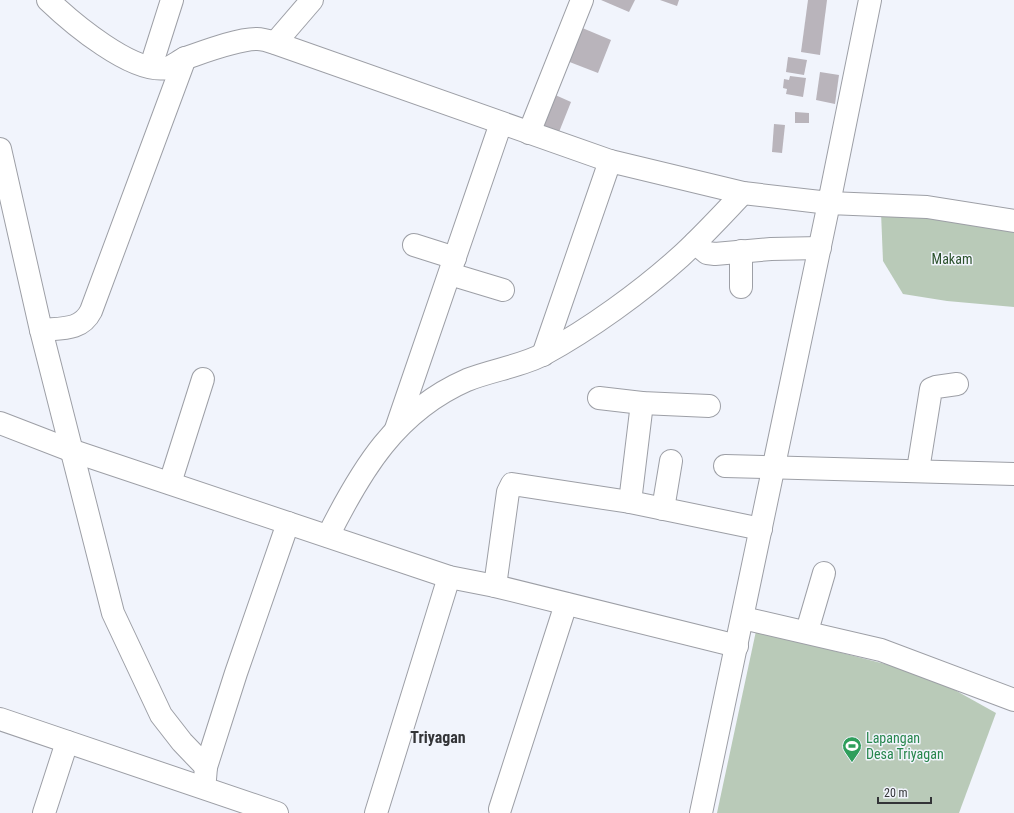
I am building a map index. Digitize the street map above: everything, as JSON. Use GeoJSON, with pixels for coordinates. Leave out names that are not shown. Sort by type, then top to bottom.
{"type":"FeatureCollection","features":[{"type":"Feature","properties":{"kind":"street"},"geometry":{"type":"LineString","coordinates":[[151,66],[172,0]]}},
{"type":"Feature","properties":{"kind":"street"},"geometry":{"type":"LineString","coordinates":[[275,42],[312,0]]}},
{"type":"Feature","properties":{"kind":"street"},"geometry":{"type":"LineString","coordinates":[[529,133],[582,0]]}},
{"type":"Feature","properties":{"kind":"street"},"geometry":{"type":"LineString","coordinates":[[701,813],[830,202],[870,0]]}},
{"type":"Feature","properties":{"kind":"street"},"geometry":{"type":"LineString","coordinates":[[50,1],[96,40],[129,60],[151,66],[167,68],[185,58],[247,40],[258,39],[275,42],[610,161],[744,193],[830,202],[927,207],[1014,221]]}},
{"type":"Feature","properties":{"kind":"street"},"geometry":{"type":"LineString","coordinates":[[41,330],[76,326],[86,321],[89,316],[185,58]]}},
{"type":"Feature","properties":{"kind":"street"},"geometry":{"type":"LineString","coordinates":[[395,432],[501,122]]}},
{"type":"Feature","properties":{"kind":"street"},"geometry":{"type":"LineString","coordinates":[[0,149],[41,330],[58,393],[70,450],[113,613],[161,715],[182,742],[206,767]]}},
{"type":"Feature","properties":{"kind":"street"},"geometry":{"type":"LineString","coordinates":[[543,354],[610,161]]}},
{"type":"Feature","properties":{"kind":"street"},"geometry":{"type":"LineString","coordinates":[[328,536],[350,492],[366,466],[410,416],[450,389],[468,380],[543,354],[602,317],[654,278],[695,243],[744,193]]}},
{"type":"Feature","properties":{"kind":"street"},"geometry":{"type":"LineString","coordinates":[[695,243],[707,253],[715,254],[741,251],[820,248]]}},
{"type":"Feature","properties":{"kind":"street"},"geometry":{"type":"LineString","coordinates":[[414,245],[452,266],[503,290]]}},
{"type":"Feature","properties":{"kind":"street"},"geometry":{"type":"LineString","coordinates":[[741,251],[741,287]]}},
{"type":"Feature","properties":{"kind":"street"},"geometry":{"type":"LineString","coordinates":[[170,483],[203,379]]}},
{"type":"Feature","properties":{"kind":"street"},"geometry":{"type":"LineString","coordinates":[[918,470],[931,389],[957,384]]}},
{"type":"Feature","properties":{"kind":"street"},"geometry":{"type":"LineString","coordinates":[[599,398],[642,403],[709,406]]}},
{"type":"Feature","properties":{"kind":"street"},"geometry":{"type":"LineString","coordinates":[[630,502],[642,403]]}},
{"type":"Feature","properties":{"kind":"street"},"geometry":{"type":"LineString","coordinates":[[0,423],[70,450],[449,577],[495,586],[737,646]]}},
{"type":"Feature","properties":{"kind":"street"},"geometry":{"type":"LineString","coordinates":[[663,509],[671,461]]}},
{"type":"Feature","properties":{"kind":"street"},"geometry":{"type":"LineString","coordinates":[[725,466],[918,470],[1014,474]]}},
{"type":"Feature","properties":{"kind":"street"},"geometry":{"type":"LineString","coordinates":[[495,586],[508,492],[512,484],[630,502],[761,529]]}},
{"type":"Feature","properties":{"kind":"street"},"geometry":{"type":"LineString","coordinates":[[204,788],[206,767],[236,673],[288,523]]}},
{"type":"Feature","properties":{"kind":"street"},"geometry":{"type":"LineString","coordinates":[[806,631],[824,573]]}},
{"type":"Feature","properties":{"kind":"street"},"geometry":{"type":"LineString","coordinates":[[376,813],[449,577]]}},
{"type":"Feature","properties":{"kind":"street"},"geometry":{"type":"LineString","coordinates":[[500,808],[566,604]]}},
{"type":"Feature","properties":{"kind":"street"},"geometry":{"type":"LineString","coordinates":[[743,618],[806,631],[881,650],[1014,700]]}},
{"type":"Feature","properties":{"kind":"street"},"geometry":{"type":"LineString","coordinates":[[0,718],[204,788],[265,811]]}},
{"type":"Feature","properties":{"kind":"street"},"geometry":{"type":"LineString","coordinates":[[44,813],[67,742]]}},
{"type":"Feature","properties":{"kind":"green space","name":"Makam"},"geometry":{"type":"Polygon","coordinates":[[[881,212],[1014,228],[1014,307],[947,301],[903,294],[883,261],[881,212]]]}},
{"type":"Feature","properties":{"kind":"green space","name":"Lapangan Desa Triyagan"},"geometry":{"type":"Polygon","coordinates":[[[756,631],[889,665],[944,684],[996,713],[959,813],[717,813],[756,631]]]}},
{"type":"Feature","properties":{"kind":"building"},"geometry":{"type":"Polygon","coordinates":[[[601,0],[635,0],[629,12],[601,0]]]}},
{"type":"Feature","properties":{"kind":"building"},"geometry":{"type":"Polygon","coordinates":[[[660,0],[679,0],[677,6],[660,0]]]}},
{"type":"Feature","properties":{"kind":"building"},"geometry":{"type":"Polygon","coordinates":[[[808,0],[827,0],[820,55],[801,52],[808,0]]]}},
{"type":"Feature","properties":{"kind":"building"},"geometry":{"type":"Polygon","coordinates":[[[580,27],[611,40],[598,73],[567,61],[580,27]]]}},
{"type":"Feature","properties":{"kind":"building"},"geometry":{"type":"Polygon","coordinates":[[[788,57],[807,60],[804,75],[786,72],[788,57]]]}},
{"type":"Feature","properties":{"kind":"building"},"geometry":{"type":"Polygon","coordinates":[[[820,72],[839,75],[835,104],[816,100],[820,72]]]}},
{"type":"Feature","properties":{"kind":"building"},"geometry":{"type":"Polygon","coordinates":[[[790,76],[806,78],[803,97],[786,94],[787,89],[783,88],[784,79],[789,80],[790,76]]]}},
{"type":"Feature","properties":{"kind":"building"},"geometry":{"type":"Polygon","coordinates":[[[553,94],[571,102],[557,137],[539,130],[553,94]]]}},
{"type":"Feature","properties":{"kind":"building"},"geometry":{"type":"Polygon","coordinates":[[[795,112],[809,113],[809,123],[795,123],[795,112]]]}},
{"type":"Feature","properties":{"kind":"building"},"geometry":{"type":"Polygon","coordinates":[[[774,124],[785,125],[782,153],[772,152],[774,124]]]}},
{"type":"Feature","properties":{"kind":"place","name":"Lapangan Desa Triyagan"},"geometry":{"type":"Point","coordinates":[852,763]}},
{"type":"Feature","properties":{"kind":"district","name":"Triyagan"},"geometry":{"type":"Point","coordinates":[438,737]}}]}
